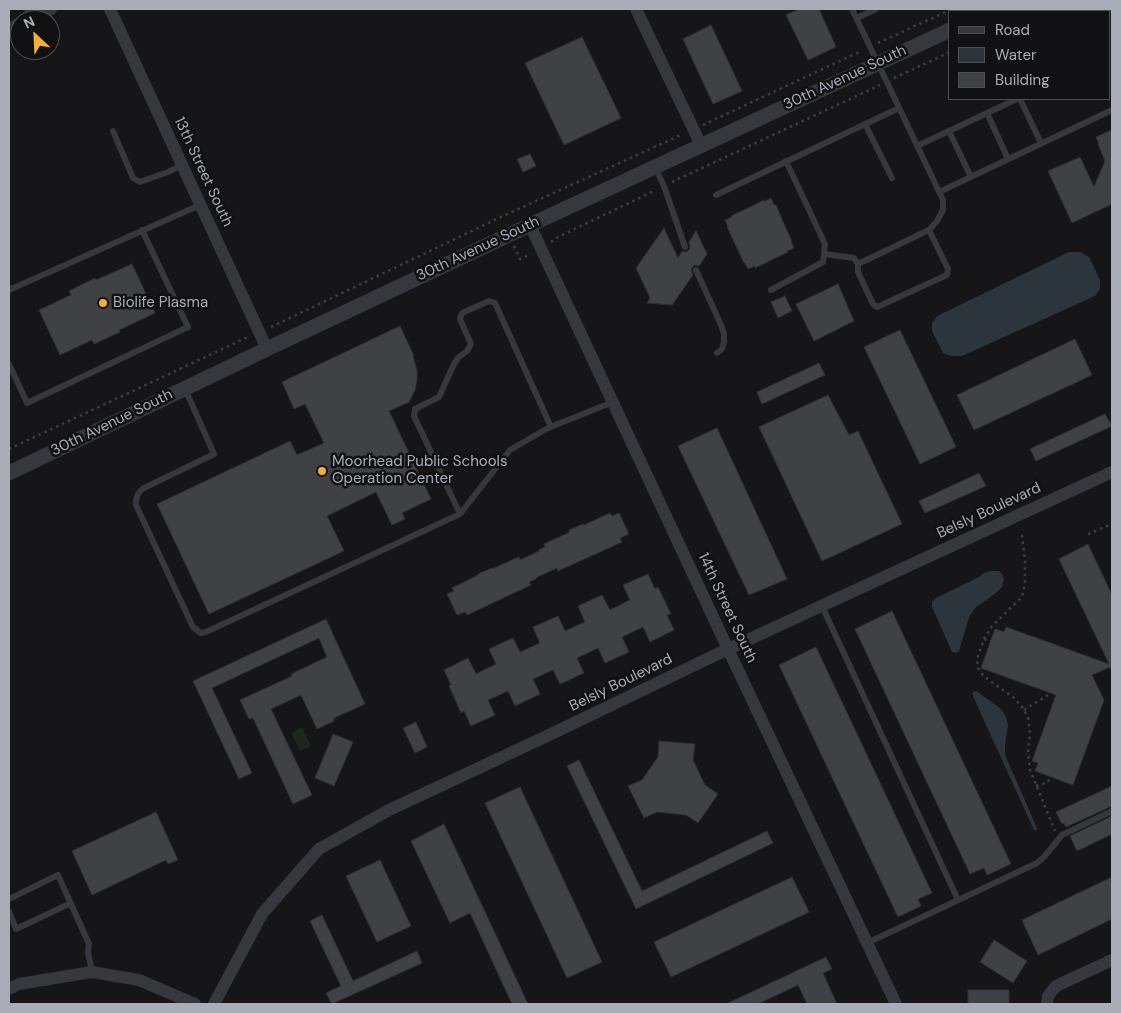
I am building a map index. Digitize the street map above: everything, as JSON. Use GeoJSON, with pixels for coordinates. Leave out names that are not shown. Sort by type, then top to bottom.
{"type":"FeatureCollection","features":[{"type":"Feature","properties":{"kind":"street","name":"13th Street South"},"geometry":{"type":"LineString","coordinates":[[110,9],[266,349]]}},
{"type":"Feature","properties":{"kind":"street"},"geometry":{"type":"LineString","coordinates":[[636,9],[701,145]]}},
{"type":"Feature","properties":{"kind":"street","name":"30th Avenue South"},"geometry":{"type":"LineString","coordinates":[[9,473],[266,349],[948,31]]}},
{"type":"Feature","properties":{"kind":"street","name":"14th Street South"},"geometry":{"type":"LineString","coordinates":[[530,225],[896,1004]]}},
{"type":"Feature","properties":{"kind":"street","name":"Belsly Boulevard"},"geometry":{"type":"LineString","coordinates":[[214,1004],[262,914],[319,848],[389,810],[728,649],[1112,472]]}},
{"type":"Feature","properties":{"kind":"street"},"geometry":{"type":"LineString","coordinates":[[1047,1004],[1048,996],[1056,986],[1112,960]]}},
{"type":"Feature","properties":{"kind":"street"},"geometry":{"type":"LineString","coordinates":[[9,989],[19,984],[92,972],[139,980],[195,1004]]}},
{"type":"Feature","properties":{"kind":"lane"},"geometry":{"type":"LineString","coordinates":[[852,9],[943,200],[943,210],[929,230],[858,264]]}},
{"type":"Feature","properties":{"kind":"lane"},"geometry":{"type":"LineString","coordinates":[[857,18],[876,9]]}},
{"type":"Feature","properties":{"kind":"lane"},"geometry":{"type":"LineString","coordinates":[[917,146],[1017,100]]}},
{"type":"Feature","properties":{"kind":"lane"},"geometry":{"type":"LineString","coordinates":[[1020,100],[1041,143]]}},
{"type":"Feature","properties":{"kind":"lane"},"geometry":{"type":"LineString","coordinates":[[716,195],[899,108]]}},
{"type":"Feature","properties":{"kind":"lane"},"geometry":{"type":"LineString","coordinates":[[939,192],[1112,110]]}},
{"type":"Feature","properties":{"kind":"lane"},"geometry":{"type":"LineString","coordinates":[[986,113],[1008,158]]}},
{"type":"Feature","properties":{"kind":"lane"},"geometry":{"type":"LineString","coordinates":[[865,124],[892,178]]}},
{"type":"Feature","properties":{"kind":"lane"},"geometry":{"type":"LineString","coordinates":[[113,131],[133,178],[140,182],[182,165]]}},
{"type":"Feature","properties":{"kind":"lane"},"geometry":{"type":"LineString","coordinates":[[949,131],[971,177]]}},
{"type":"Feature","properties":{"kind":"lane"},"geometry":{"type":"LineString","coordinates":[[771,290],[823,262],[824,254],[825,244],[786,161]]}},
{"type":"Feature","properties":{"kind":"lane"},"geometry":{"type":"LineString","coordinates":[[654,167],[664,186],[685,247]]}},
{"type":"Feature","properties":{"kind":"lane"},"geometry":{"type":"LineString","coordinates":[[9,290],[200,204]]}},
{"type":"Feature","properties":{"kind":"lane"},"geometry":{"type":"LineString","coordinates":[[9,364],[27,403],[188,327],[142,230]]}},
{"type":"Feature","properties":{"kind":"lane"},"geometry":{"type":"LineString","coordinates":[[824,254],[854,258],[858,264],[858,272],[873,304],[878,307],[947,275],[948,269],[929,230]]}},
{"type":"Feature","properties":{"kind":"lane"},"geometry":{"type":"LineString","coordinates":[[696,270],[724,334],[722,349],[717,353]]}},
{"type":"Feature","properties":{"kind":"lane"},"geometry":{"type":"LineString","coordinates":[[460,514],[414,416],[415,409],[439,397],[454,364],[467,351],[470,344],[460,319],[462,313],[489,301],[495,303],[551,427]]}},
{"type":"Feature","properties":{"kind":"lane"},"geometry":{"type":"LineString","coordinates":[[185,388],[214,454],[142,489],[138,494],[136,505],[193,627],[201,633],[460,514],[510,450],[551,427],[613,402]]}},
{"type":"Feature","properties":{"kind":"lane"},"geometry":{"type":"LineString","coordinates":[[822,606],[958,900]]}},
{"type":"Feature","properties":{"kind":"lane"},"geometry":{"type":"LineString","coordinates":[[867,943],[1037,863],[1062,835],[1112,811]]}},
{"type":"Feature","properties":{"kind":"lane"},"geometry":{"type":"LineString","coordinates":[[9,899],[58,875],[89,944],[88,952],[92,972]]}},
{"type":"Feature","properties":{"kind":"lane"},"geometry":{"type":"LineString","coordinates":[[9,911],[16,928],[71,903]]}},
{"type":"Feature","properties":{"kind":"path"},"geometry":{"type":"LineString","coordinates":[[501,217],[948,11]]}},
{"type":"Feature","properties":{"kind":"path"},"geometry":{"type":"LineString","coordinates":[[558,237],[948,53]]}},
{"type":"Feature","properties":{"kind":"path"},"geometry":{"type":"LineString","coordinates":[[1088,534],[1112,524]]}},
{"type":"Feature","properties":{"kind":"path"},"geometry":{"type":"LineString","coordinates":[[1022,535],[1025,561],[1025,584],[1022,597],[992,626],[984,639],[977,659],[978,668],[990,681],[1013,696],[1028,718],[1030,770],[1058,839]]}},
{"type":"Feature","properties":{"kind":"path"},"geometry":{"type":"LineString","coordinates":[[984,639],[991,642]]}},
{"type":"Feature","properties":{"kind":"path"},"geometry":{"type":"LineString","coordinates":[[1024,710],[1048,695]]}},
{"type":"Feature","properties":{"kind":"path"},"geometry":{"type":"LineString","coordinates":[[1036,786],[1048,782],[1050,777]]}},
{"type":"Feature","properties":{"kind":"shaded area"},"geometry":{"type":"Polygon","coordinates":[[[302,727],[311,746],[300,751],[291,733],[302,727]]]}},
{"type":"Feature","properties":{"kind":"water"},"geometry":{"type":"Polygon","coordinates":[[[1069,252],[1080,252],[1089,257],[1100,280],[1100,289],[1095,296],[962,356],[951,356],[943,353],[932,331],[932,323],[937,316],[1069,252]]]}},
{"type":"Feature","properties":{"kind":"water"},"geometry":{"type":"Polygon","coordinates":[[[991,571],[999,571],[1002,574],[1004,579],[1002,587],[975,608],[969,617],[959,651],[956,653],[952,652],[932,607],[932,602],[936,598],[991,571]]]}},
{"type":"Feature","properties":{"kind":"water"},"geometry":{"type":"Polygon","coordinates":[[[976,691],[1000,708],[1006,716],[1008,725],[1005,755],[1037,830],[1034,830],[972,694],[976,691]]]}},
{"type":"Feature","properties":{"kind":"building"},"geometry":{"type":"Polygon","coordinates":[[[799,9],[819,9],[836,47],[808,60],[786,15],[799,9]]]}},
{"type":"Feature","properties":{"kind":"building"},"geometry":{"type":"Polygon","coordinates":[[[711,25],[742,91],[713,104],[683,39],[711,25]]]}},
{"type":"Feature","properties":{"kind":"building"},"geometry":{"type":"Polygon","coordinates":[[[582,37],[621,118],[564,145],[525,63],[582,37]]]}},
{"type":"Feature","properties":{"kind":"building"},"geometry":{"type":"Polygon","coordinates":[[[1112,130],[1112,204],[1072,223],[1048,171],[1080,157],[1094,187],[1105,161],[1096,137],[1112,130]]]}},
{"type":"Feature","properties":{"kind":"building"},"geometry":{"type":"Polygon","coordinates":[[[530,154],[536,166],[523,172],[517,159],[530,154]]]}},
{"type":"Feature","properties":{"kind":"building"},"geometry":{"type":"Polygon","coordinates":[[[771,198],[774,205],[776,205],[794,248],[755,268],[755,266],[748,269],[725,220],[771,198]]]}},
{"type":"Feature","properties":{"kind":"building"},"geometry":{"type":"Polygon","coordinates":[[[664,228],[678,258],[682,251],[686,252],[689,250],[689,242],[696,231],[707,254],[699,266],[694,265],[691,270],[693,275],[672,305],[647,303],[650,298],[636,268],[664,228]]]}},
{"type":"Feature","properties":{"kind":"building","name":"Biolife Plasma"},"geometry":{"type":"Polygon","coordinates":[[[132,264],[155,313],[94,344],[92,340],[60,355],[39,310],[71,295],[69,291],[95,278],[96,280],[132,264]]]}},
{"type":"Feature","properties":{"kind":"building"},"geometry":{"type":"Polygon","coordinates":[[[838,284],[854,321],[814,341],[796,304],[838,284]]]}},
{"type":"Feature","properties":{"kind":"building"},"geometry":{"type":"Polygon","coordinates":[[[785,296],[792,311],[778,318],[771,302],[785,296]]]}},
{"type":"Feature","properties":{"kind":"building","name":"Moorhead Public Schools Operation Center"},"geometry":{"type":"Polygon","coordinates":[[[400,326],[414,356],[417,381],[409,402],[389,411],[431,499],[402,513],[405,519],[392,525],[376,492],[327,516],[344,551],[209,614],[157,504],[290,441],[297,455],[324,443],[305,404],[294,409],[282,382],[400,326]]]}},
{"type":"Feature","properties":{"kind":"building"},"geometry":{"type":"Polygon","coordinates":[[[900,330],[956,447],[920,464],[864,347],[900,330]]]}},
{"type":"Feature","properties":{"kind":"building"},"geometry":{"type":"Polygon","coordinates":[[[1075,339],[1092,375],[974,430],[957,395],[1075,339]]]}},
{"type":"Feature","properties":{"kind":"building"},"geometry":{"type":"Polygon","coordinates":[[[819,363],[825,375],[762,404],[757,392],[819,363]]]}},
{"type":"Feature","properties":{"kind":"building"},"geometry":{"type":"Polygon","coordinates":[[[828,395],[849,435],[858,431],[902,524],[822,561],[759,427],[828,395]]]}},
{"type":"Feature","properties":{"kind":"building"},"geometry":{"type":"Polygon","coordinates":[[[1105,414],[1112,426],[1036,461],[1030,449],[1105,414]]]}},
{"type":"Feature","properties":{"kind":"building"},"geometry":{"type":"Polygon","coordinates":[[[717,428],[787,579],[749,595],[678,446],[717,428]]]}},
{"type":"Feature","properties":{"kind":"building"},"geometry":{"type":"Polygon","coordinates":[[[979,473],[986,486],[925,513],[919,501],[979,473]]]}},
{"type":"Feature","properties":{"kind":"building"},"geometry":{"type":"Polygon","coordinates":[[[610,513],[612,516],[619,513],[629,534],[620,538],[622,542],[558,571],[557,568],[537,577],[529,582],[531,585],[467,615],[465,612],[457,615],[447,594],[454,591],[452,588],[492,568],[519,557],[520,560],[539,551],[545,547],[544,544],[570,532],[569,530],[610,513]]]}},
{"type":"Feature","properties":{"kind":"building"},"geometry":{"type":"Polygon","coordinates":[[[1088,544],[1112,595],[1112,672],[1110,667],[1092,675],[1104,700],[1073,785],[1035,771],[1038,763],[1032,761],[1056,695],[981,668],[995,629],[1004,632],[1006,627],[1109,664],[1059,559],[1088,544]]]}},
{"type":"Feature","properties":{"kind":"building"},"geometry":{"type":"Polygon","coordinates":[[[648,574],[655,589],[658,587],[671,614],[667,615],[674,630],[650,642],[643,627],[622,637],[629,652],[605,663],[598,648],[577,658],[584,673],[560,684],[553,670],[533,679],[540,694],[515,706],[508,691],[488,700],[495,715],[471,726],[464,711],[461,713],[444,670],[468,658],[476,674],[496,664],[489,649],[513,638],[520,652],[540,643],[533,627],[558,616],[565,631],[585,622],[578,606],[602,595],[610,610],[630,600],[623,585],[648,574]]]}},
{"type":"Feature","properties":{"kind":"building"},"geometry":{"type":"Polygon","coordinates":[[[892,611],[1011,864],[987,875],[984,868],[970,874],[855,629],[892,611]]]}},
{"type":"Feature","properties":{"kind":"building"},"geometry":{"type":"Polygon","coordinates":[[[326,619],[365,704],[334,718],[334,721],[317,729],[301,695],[271,709],[312,795],[293,804],[253,718],[249,719],[240,700],[292,676],[291,674],[327,657],[319,638],[212,688],[252,773],[239,779],[193,681],[326,619]]]}},
{"type":"Feature","properties":{"kind":"building"},"geometry":{"type":"Polygon","coordinates":[[[816,647],[932,893],[918,899],[921,906],[898,917],[779,665],[816,647]]]}},
{"type":"Feature","properties":{"kind":"building"},"geometry":{"type":"Polygon","coordinates":[[[416,722],[427,747],[415,753],[403,728],[416,722]]]}},
{"type":"Feature","properties":{"kind":"building"},"geometry":{"type":"Polygon","coordinates":[[[333,734],[353,742],[334,786],[315,778],[333,734]]]}},
{"type":"Feature","properties":{"kind":"building"},"geometry":{"type":"Polygon","coordinates":[[[659,741],[695,744],[693,760],[705,785],[718,794],[698,823],[686,815],[657,812],[644,818],[628,786],[642,780],[658,757],[659,741]]]}},
{"type":"Feature","properties":{"kind":"building"},"geometry":{"type":"Polygon","coordinates":[[[579,760],[642,891],[767,831],[773,843],[636,909],[567,766],[579,760]]]}},
{"type":"Feature","properties":{"kind":"building"},"geometry":{"type":"Polygon","coordinates":[[[1112,786],[1112,806],[1066,827],[1064,823],[1062,824],[1056,812],[1112,786]]]}},
{"type":"Feature","properties":{"kind":"building"},"geometry":{"type":"Polygon","coordinates":[[[520,787],[602,962],[567,978],[485,803],[520,787]]]}},
{"type":"Feature","properties":{"kind":"building"},"geometry":{"type":"Polygon","coordinates":[[[156,812],[178,860],[168,864],[166,860],[92,895],[72,851],[156,812]]]}},
{"type":"Feature","properties":{"kind":"building"},"geometry":{"type":"Polygon","coordinates":[[[1112,816],[1112,834],[1077,851],[1070,836],[1112,816]]]}},
{"type":"Feature","properties":{"kind":"building"},"geometry":{"type":"Polygon","coordinates":[[[444,824],[528,1004],[512,1004],[470,913],[450,923],[411,841],[444,824]]]}},
{"type":"Feature","properties":{"kind":"building"},"geometry":{"type":"Polygon","coordinates":[[[380,860],[411,926],[377,942],[346,876],[380,860]]]}},
{"type":"Feature","properties":{"kind":"building"},"geometry":{"type":"Polygon","coordinates":[[[792,877],[809,912],[671,977],[654,942],[792,877]]]}},
{"type":"Feature","properties":{"kind":"building"},"geometry":{"type":"Polygon","coordinates":[[[1112,877],[1112,919],[1038,955],[1022,920],[1112,877]]]}},
{"type":"Feature","properties":{"kind":"building"},"geometry":{"type":"Polygon","coordinates":[[[322,915],[353,981],[417,951],[422,963],[332,1004],[326,993],[341,986],[310,921],[322,915]]]}},
{"type":"Feature","properties":{"kind":"building"},"geometry":{"type":"Polygon","coordinates":[[[994,940],[1027,961],[1013,983],[980,962],[994,940]]]}},
{"type":"Feature","properties":{"kind":"building"},"geometry":{"type":"Polygon","coordinates":[[[826,957],[832,969],[823,973],[837,1004],[807,1004],[798,985],[758,1004],[726,1004],[826,957]]]}},
{"type":"Feature","properties":{"kind":"building"},"geometry":{"type":"Polygon","coordinates":[[[968,990],[1009,990],[1009,1004],[968,1004],[968,990]]]}},
{"type":"Feature","properties":{"kind":"place","name":"Biolife Plasma"},"geometry":{"type":"Point","coordinates":[103,303]}},
{"type":"Feature","properties":{"kind":"place","name":"Moorhead Public Schools Operation Center"},"geometry":{"type":"Point","coordinates":[322,471]}}]}
